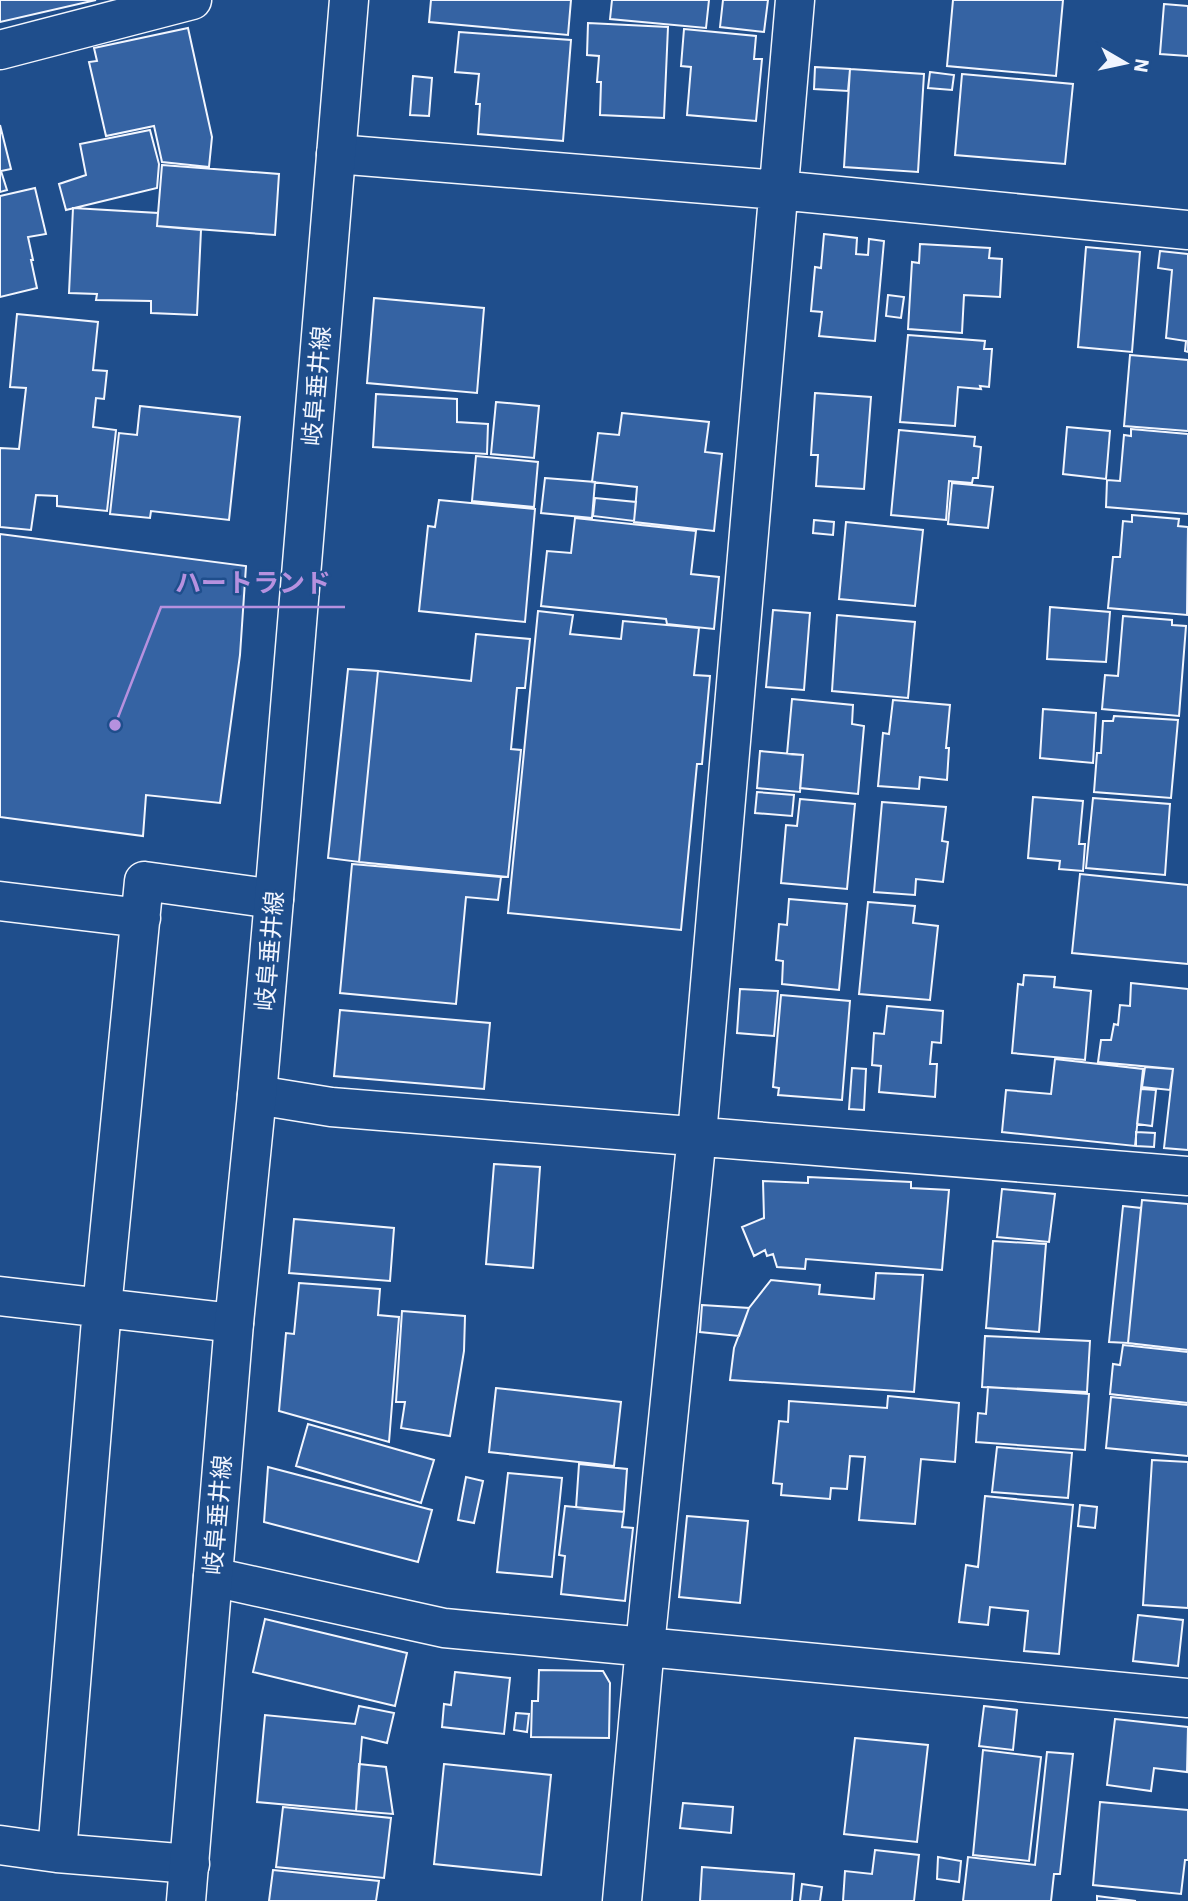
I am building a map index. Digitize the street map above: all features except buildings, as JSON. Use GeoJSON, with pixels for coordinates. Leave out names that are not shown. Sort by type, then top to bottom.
{"type":"FeatureCollection","features":[{"type":"Feature","properties":{"kind":"street"},"geometry":{"type":"LineString","coordinates":[[0,50],[192,0]]}},
{"type":"Feature","properties":{"kind":"street","name":"岐阜垂井線"},"geometry":{"type":"LineString","coordinates":[[187,1901],[234,1324],[257,1095],[349,0]]}},
{"type":"Feature","properties":{"kind":"street"},"geometry":{"type":"LineString","coordinates":[[622,1901],[697,1135],[794,0]]}},
{"type":"Feature","properties":{"kind":"street"},"geometry":{"type":"LineString","coordinates":[[337,154],[778,190],[1188,230]]}},
{"type":"Feature","properties":{"kind":"street"},"geometry":{"type":"LineString","coordinates":[[57,1853],[102,1308],[144,881],[274,899]]}},
{"type":"Feature","properties":{"kind":"street"},"geometry":{"type":"LineString","coordinates":[[0,901],[141,918]]}},
{"type":"Feature","properties":{"kind":"street"},"geometry":{"type":"LineString","coordinates":[[257,1095],[331,1107],[1188,1176]]}},
{"type":"Feature","properties":{"kind":"street"},"geometry":{"type":"LineString","coordinates":[[0,1296],[234,1324]]}},
{"type":"Feature","properties":{"kind":"street"},"geometry":{"type":"LineString","coordinates":[[213,1577],[444,1628],[1188,1698]]}},
{"type":"Feature","properties":{"kind":"street"},"geometry":{"type":"LineString","coordinates":[[0,1845],[57,1853],[190,1864]]}},
{"type":"Feature","properties":{"kind":"place","name":"ハートランド"},"geometry":{"type":"Point","coordinates":[115,725]}}]}
